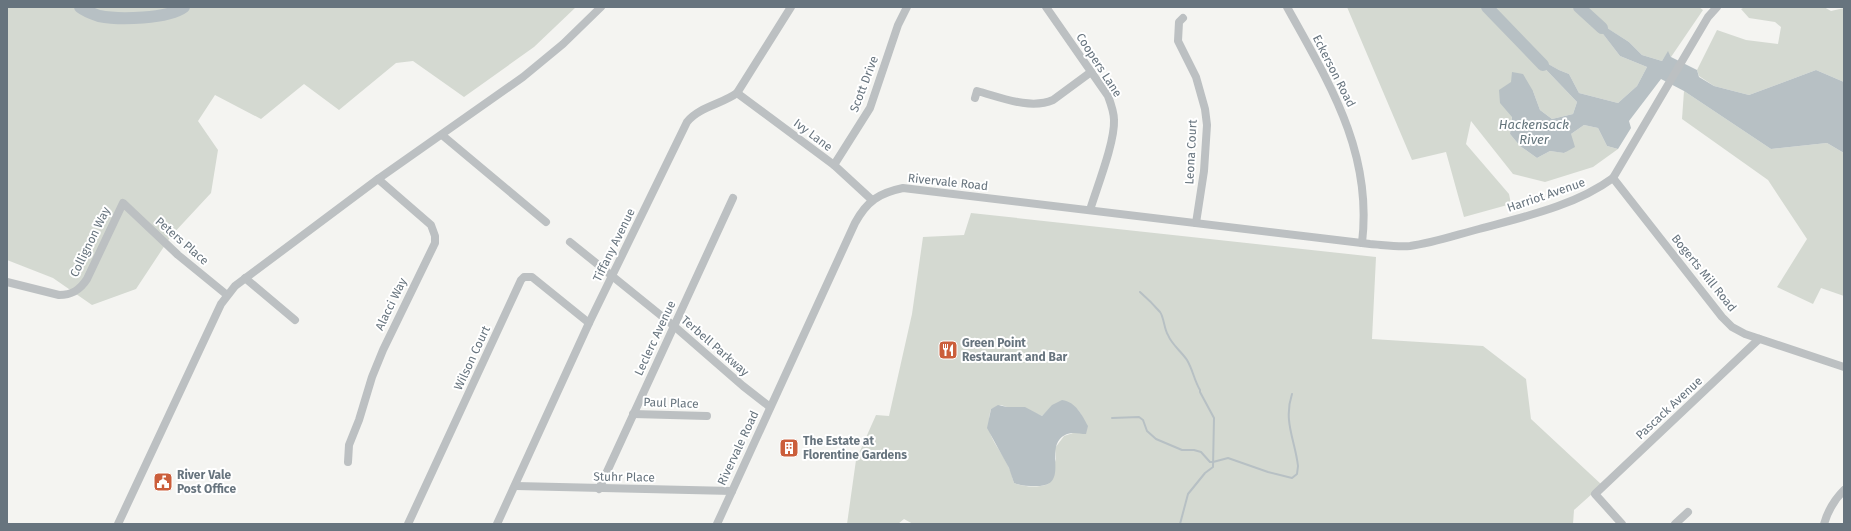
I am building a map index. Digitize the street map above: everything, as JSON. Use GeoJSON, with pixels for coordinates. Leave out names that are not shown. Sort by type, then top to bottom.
{"type":"FeatureCollection","features":[{"type":"Feature","properties":{"kind":"street"},"geometry":{"type":"LineString","coordinates":[[118,524],[221,304],[227,295],[245,278],[378,179],[442,136],[547,58],[601,7]]}},
{"type":"Feature","properties":{"kind":"street","name":"Tiffany Avenue"},"geometry":{"type":"LineString","coordinates":[[498,524],[590,323],[687,122],[695,114],[729,98],[737,92],[791,7]]}},
{"type":"Feature","properties":{"kind":"street","name":"Scott Drive"},"geometry":{"type":"LineString","coordinates":[[834,165],[870,108],[898,25],[907,7]]}},
{"type":"Feature","properties":{"kind":"street","name":"Coopers Lane"},"geometry":{"type":"LineString","coordinates":[[1046,7],[1108,96],[1113,112],[1114,120],[1112,137],[1090,210]]}},
{"type":"Feature","properties":{"kind":"street","name":"Eckerson Road"},"geometry":{"type":"LineString","coordinates":[[1287,7],[1334,92],[1350,134],[1358,163],[1363,200],[1365,222],[1362,243]]}},
{"type":"Feature","properties":{"kind":"street"},"geometry":{"type":"LineString","coordinates":[[1708,17],[1713,7]]}},
{"type":"Feature","properties":{"kind":"street","name":"Harriot Avenue"},"geometry":{"type":"LineString","coordinates":[[1310,237],[1399,246],[1436,241],[1508,221],[1587,195],[1613,178],[1708,17],[1717,7]]}},
{"type":"Feature","properties":{"kind":"street","name":"Leona Court"},"geometry":{"type":"LineString","coordinates":[[1183,18],[1179,22],[1178,41],[1196,77],[1205,109],[1207,125],[1204,171],[1196,223]]}},
{"type":"Feature","properties":{"kind":"street"},"geometry":{"type":"LineString","coordinates":[[976,98],[977,91],[1030,104],[1046,103],[1053,100],[1091,72]]}},
{"type":"Feature","properties":{"kind":"street","name":"Ivy Lane"},"geometry":{"type":"LineString","coordinates":[[737,92],[834,165],[872,200]]}},
{"type":"Feature","properties":{"kind":"street"},"geometry":{"type":"LineString","coordinates":[[442,136],[546,222]]}},
{"type":"Feature","properties":{"kind":"street","name":"Bogerts Mill Road"},"geometry":{"type":"LineString","coordinates":[[1613,178],[1722,317],[1732,326],[1744,334],[1844,367]]}},
{"type":"Feature","properties":{"kind":"street","name":"Alacci Way"},"geometry":{"type":"LineString","coordinates":[[348,462],[349,445],[359,420],[372,377],[383,350],[435,243],[435,236],[431,225],[378,179]]}},
{"type":"Feature","properties":{"kind":"street","name":"Rivervale Road"},"geometry":{"type":"LineString","coordinates":[[717,524],[855,223],[872,200],[888,191],[903,188],[1310,237]]}},
{"type":"Feature","properties":{"kind":"street","name":"Leclerc Avenue"},"geometry":{"type":"LineString","coordinates":[[599,489],[733,198]]}},
{"type":"Feature","properties":{"kind":"street","name":"Collignon Way"},"geometry":{"type":"LineString","coordinates":[[7,282],[59,295],[66,295],[79,290],[87,279],[122,203]]}},
{"type":"Feature","properties":{"kind":"street","name":"Peters Place"},"geometry":{"type":"LineString","coordinates":[[122,203],[178,255],[227,295]]}},
{"type":"Feature","properties":{"kind":"street","name":"Terbell Parkway"},"geometry":{"type":"LineString","coordinates":[[570,242],[674,326],[743,386],[770,407]]}},
{"type":"Feature","properties":{"kind":"street","name":"Wilson Court"},"geometry":{"type":"LineString","coordinates":[[408,524],[521,280],[524,277],[532,277],[590,323]]}},
{"type":"Feature","properties":{"kind":"street"},"geometry":{"type":"LineString","coordinates":[[245,278],[295,320]]}},
{"type":"Feature","properties":{"kind":"street","name":"Pascack Avenue"},"geometry":{"type":"LineString","coordinates":[[1622,524],[1595,494],[1759,339]]}},
{"type":"Feature","properties":{"kind":"street","name":"Paul Place"},"geometry":{"type":"LineString","coordinates":[[633,414],[707,416]]}},
{"type":"Feature","properties":{"kind":"street","name":"Stuhr Place"},"geometry":{"type":"LineString","coordinates":[[516,486],[732,491]]}},
{"type":"Feature","properties":{"kind":"street"},"geometry":{"type":"LineString","coordinates":[[1824,524],[1827,513],[1844,490]]}},
{"type":"Feature","properties":{"kind":"street"},"geometry":{"type":"LineString","coordinates":[[1675,524],[1688,512]]}},
{"type":"Feature","properties":{"kind":"shaded area"},"geometry":{"type":"Polygon","coordinates":[[[7,7],[576,7],[534,47],[464,97],[413,61],[396,63],[339,110],[304,84],[261,119],[215,95],[198,121],[218,150],[211,193],[171,236],[136,289],[92,305],[53,278],[7,260],[7,7]]]}},
{"type":"Feature","properties":{"kind":"shaded area"},"geometry":{"type":"Polygon","coordinates":[[[1347,7],[1699,7],[1703,10],[1671,57],[1668,52],[1662,61],[1642,55],[1629,42],[1591,18],[1620,56],[1647,67],[1637,86],[1618,103],[1579,93],[1569,74],[1533,56],[1577,102],[1573,114],[1552,119],[1540,110],[1533,91],[1512,116],[1510,134],[1520,146],[1537,158],[1550,151],[1565,153],[1571,134],[1584,125],[1598,128],[1607,146],[1618,149],[1593,167],[1545,182],[1513,174],[1471,121],[1466,144],[1509,194],[1511,204],[1464,217],[1446,152],[1412,160],[1347,7]]]}},
{"type":"Feature","properties":{"kind":"shaded area"},"geometry":{"type":"Polygon","coordinates":[[[1745,7],[1824,7],[1831,11],[1844,8],[1844,82],[1816,70],[1749,95],[1714,86],[1699,76],[1697,70],[1717,30],[1746,40],[1778,44],[1781,27],[1775,22],[1749,18],[1741,9],[1745,7]]]}},
{"type":"Feature","properties":{"kind":"shaded area"},"geometry":{"type":"Polygon","coordinates":[[[1684,91],[1771,149],[1827,143],[1844,153],[1844,296],[1821,288],[1813,304],[1777,287],[1807,239],[1768,180],[1682,119],[1684,91]]]}},
{"type":"Feature","properties":{"kind":"shaded area"},"geometry":{"type":"Polygon","coordinates":[[[971,213],[1376,257],[1372,339],[1483,346],[1526,379],[1531,419],[1602,485],[1574,510],[1573,524],[913,524],[904,519],[898,524],[847,524],[856,460],[876,415],[889,416],[912,314],[923,237],[964,235],[971,213]],[[1001,405],[991,409],[989,427],[993,440],[1010,470],[1014,483],[1031,486],[1048,484],[1056,459],[1055,448],[1064,436],[1076,432],[1082,433],[1083,420],[1081,414],[1072,405],[1048,410],[1042,416],[1022,407],[1007,407],[1001,405]]]}},
{"type":"Feature","properties":{"kind":"water"},"geometry":{"type":"Polygon","coordinates":[[[1590,17],[1629,42],[1642,55],[1662,61],[1668,51],[1671,57],[1697,70],[1699,77],[1714,86],[1749,95],[1816,70],[1844,82],[1844,153],[1827,143],[1771,149],[1684,91],[1661,79],[1629,121],[1631,128],[1618,149],[1607,146],[1598,128],[1584,125],[1571,134],[1575,147],[1564,153],[1550,151],[1537,158],[1520,146],[1510,134],[1512,117],[1500,103],[1499,90],[1511,82],[1512,72],[1523,74],[1533,91],[1540,110],[1552,119],[1573,114],[1577,102],[1532,55],[1569,74],[1579,93],[1618,103],[1637,86],[1647,67],[1620,56],[1590,17]]]}},
{"type":"Feature","properties":{"kind":"water"},"geometry":{"type":"Polygon","coordinates":[[[1062,400],[1071,403],[1081,413],[1088,426],[1086,434],[1070,433],[1065,435],[1059,441],[1056,448],[1055,473],[1052,480],[1047,485],[1027,486],[1014,483],[1009,468],[987,428],[991,409],[998,405],[1007,407],[1025,407],[1042,416],[1052,405],[1062,400]]]}},
{"type":"Feature","properties":{"kind":"waterway","name":"Hackensack River"},"geometry":{"type":"LineString","coordinates":[[80,7],[99,16],[118,18],[143,18],[167,14],[184,7]]}},
{"type":"Feature","properties":{"kind":"waterway","name":"Hackensack River"},"geometry":{"type":"LineString","coordinates":[[1487,7],[1543,65]]}},
{"type":"Feature","properties":{"kind":"waterway"},"geometry":{"type":"LineString","coordinates":[[1579,7],[1602,28]]}},
{"type":"Feature","properties":{"kind":"waterway"},"geometry":{"type":"LineString","coordinates":[[1140,292],[1160,312],[1170,339],[1187,360],[1200,392],[1214,418],[1213,467],[1205,473],[1188,494],[1180,524]]}},
{"type":"Feature","properties":{"kind":"waterway"},"geometry":{"type":"LineString","coordinates":[[1112,418],[1139,417],[1143,420],[1147,431],[1156,439],[1182,450],[1194,450],[1201,452],[1210,462],[1228,458],[1268,472],[1292,478],[1297,474],[1298,466],[1289,422],[1292,394]]}},
{"type":"Feature","properties":{"kind":"place","name":"Green Point Restaurant and Bar"},"geometry":{"type":"Point","coordinates":[948,350]}},
{"type":"Feature","properties":{"kind":"place","name":"The Estate at Florentine Gardens"},"geometry":{"type":"Point","coordinates":[789,448]}},
{"type":"Feature","properties":{"kind":"place","name":"River Vale Post Office"},"geometry":{"type":"Point","coordinates":[163,482]}}]}
